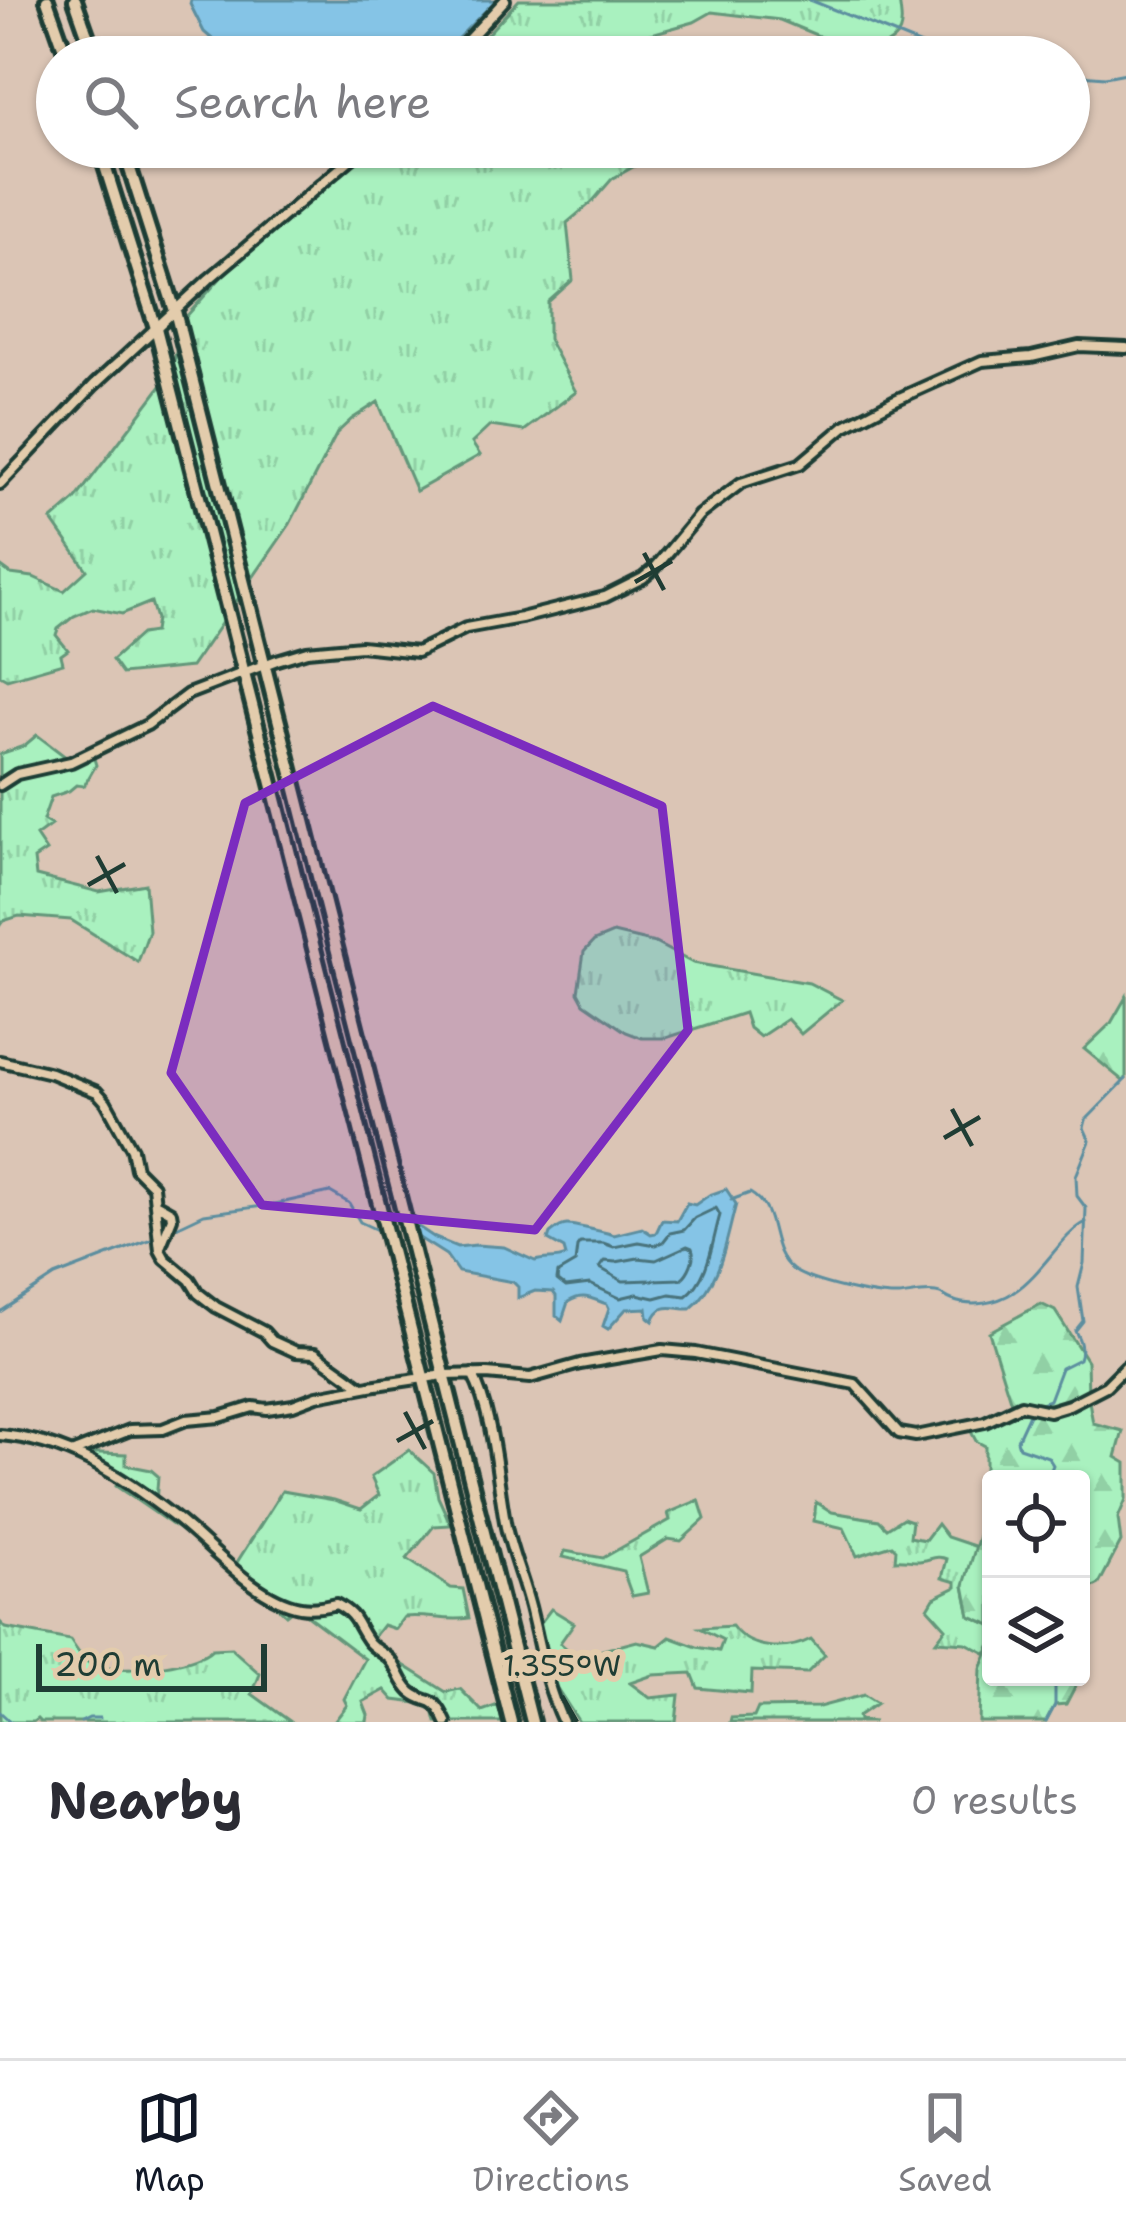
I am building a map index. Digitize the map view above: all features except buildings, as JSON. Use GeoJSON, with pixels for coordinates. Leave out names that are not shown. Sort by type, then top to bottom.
{"type":"FeatureCollection","features":[{"type":"Feature","properties":{"kind":"highway"},"geometry":{"type":"LineString","coordinates":[[47,0],[60,36]]}},
{"type":"Feature","properties":{"kind":"highway"},"geometry":{"type":"LineString","coordinates":[[75,0],[88,36]]}},
{"type":"Feature","properties":{"kind":"highway"},"geometry":{"type":"LineString","coordinates":[[106,168],[156,328],[511,1722]]}},
{"type":"Feature","properties":{"kind":"highway"},"geometry":{"type":"LineString","coordinates":[[131,168],[175,310],[532,1722]]}},
{"type":"Feature","properties":{"kind":"street"},"geometry":{"type":"LineString","coordinates":[[472,36],[505,0]]}},
{"type":"Feature","properties":{"kind":"street"},"geometry":{"type":"LineString","coordinates":[[0,484],[94,385],[208,279],[340,168]]}},
{"type":"Feature","properties":{"kind":"street"},"geometry":{"type":"LineString","coordinates":[[0,784],[17,774],[70,761],[146,725],[188,694],[308,651],[382,646],[417,652],[466,628],[605,597],[655,568],[699,515],[741,483],[800,464],[845,426],[893,401],[982,361],[1079,346],[1126,348]]}},
{"type":"Feature","properties":{"kind":"street"},"geometry":{"type":"LineString","coordinates":[[0,1061],[51,1073],[97,1093],[132,1149],[136,1168],[152,1186],[155,1203],[171,1212],[160,1246],[165,1259],[216,1307],[272,1341],[296,1352],[315,1353],[362,1387]]}},
{"type":"Feature","properties":{"kind":"street"},"geometry":{"type":"LineString","coordinates":[[74,1452],[130,1430],[163,1430],[186,1420],[293,1405],[362,1387],[444,1375],[530,1378],[646,1351],[696,1353],[855,1384],[899,1433],[916,1436],[985,1423],[1021,1406],[1049,1411],[1069,1406],[1106,1386],[1126,1366]]}},
{"type":"Feature","properties":{"kind":"street"},"geometry":{"type":"LineString","coordinates":[[472,1374],[493,1442],[507,1533],[548,1690],[563,1722]]}},
{"type":"Feature","properties":{"kind":"street"},"geometry":{"type":"LineString","coordinates":[[0,1435],[36,1439],[74,1452],[118,1478],[172,1515],[260,1590],[296,1607],[336,1604],[349,1611],[368,1643],[389,1658],[409,1690],[432,1700],[446,1722]]}},
{"type":"Feature","properties":{"kind":"highlighted area"},"geometry":{"type":"Polygon","coordinates":[[[433,706],[662,806],[688,1030],[535,1230],[262,1205],[171,1073],[245,803],[433,706]]]}},
{"type":"Feature","properties":{"kind":"green space"},"geometry":{"type":"Polygon","coordinates":[[[519,0],[899,0],[901,25],[897,36],[819,36],[780,20],[712,12],[644,36],[486,36],[519,0]]]}},
{"type":"Feature","properties":{"kind":"green space"},"geometry":{"type":"Polygon","coordinates":[[[340,168],[631,168],[612,179],[567,223],[573,280],[548,302],[548,339],[576,392],[524,431],[490,426],[472,443],[480,455],[416,491],[378,402],[337,433],[290,524],[191,667],[122,674],[112,660],[141,634],[154,632],[151,602],[122,614],[93,608],[74,616],[56,635],[68,650],[61,655],[63,663],[7,679],[0,675],[0,566],[64,591],[87,570],[52,520],[75,500],[171,373],[184,319],[251,244],[340,168]]]}},
{"type":"Feature","properties":{"kind":"green space"},"geometry":{"type":"Polygon","coordinates":[[[37,735],[71,761],[92,752],[96,765],[84,786],[51,797],[43,820],[51,825],[36,836],[46,851],[34,859],[36,876],[99,892],[145,884],[149,931],[138,962],[71,920],[19,916],[0,925],[0,754],[24,746],[37,735]]]}},
{"type":"Feature","properties":{"kind":"green space"},"geometry":{"type":"Polygon","coordinates":[[[613,933],[655,943],[693,963],[809,983],[842,1000],[801,1034],[787,1019],[760,1037],[749,1028],[744,1013],[666,1038],[642,1038],[584,1003],[578,992],[584,952],[594,941],[613,933]]]}},
{"type":"Feature","properties":{"kind":"green space"},"geometry":{"type":"Polygon","coordinates":[[[1126,997],[1123,1081],[1084,1049],[1111,1023],[1126,997]]]}},
{"type":"Feature","properties":{"kind":"green space"},"geometry":{"type":"Polygon","coordinates":[[[1041,1304],[1055,1311],[1087,1361],[1093,1423],[1123,1431],[1116,1457],[1126,1463],[1126,1499],[1118,1518],[1121,1542],[1099,1584],[1090,1588],[1090,1470],[985,1470],[985,1446],[976,1441],[968,1426],[1013,1409],[989,1332],[1041,1304]]]}},
{"type":"Feature","properties":{"kind":"green space"},"geometry":{"type":"Polygon","coordinates":[[[409,1450],[434,1473],[438,1497],[451,1525],[434,1526],[407,1559],[451,1588],[463,1589],[469,1618],[404,1617],[395,1629],[383,1625],[369,1643],[446,1692],[460,1689],[482,1711],[498,1705],[502,1722],[436,1722],[433,1710],[394,1700],[385,1690],[363,1702],[367,1722],[334,1722],[347,1705],[344,1699],[365,1659],[296,1607],[286,1615],[234,1567],[282,1491],[361,1509],[379,1495],[371,1477],[409,1450]]]}},
{"type":"Feature","properties":{"kind":"green space"},"geometry":{"type":"Polygon","coordinates":[[[74,1452],[126,1454],[126,1465],[151,1470],[158,1476],[156,1503],[196,1535],[193,1539],[116,1486],[118,1478],[74,1452]]]}},
{"type":"Feature","properties":{"kind":"green space"},"geometry":{"type":"Polygon","coordinates":[[[699,1500],[705,1519],[681,1541],[668,1539],[639,1557],[648,1593],[632,1596],[623,1571],[563,1557],[565,1551],[603,1558],[670,1520],[668,1513],[699,1500]]]}},
{"type":"Feature","properties":{"kind":"green space"},"geometry":{"type":"Polygon","coordinates":[[[816,1502],[832,1512],[879,1520],[887,1528],[903,1518],[912,1521],[910,1537],[925,1540],[937,1524],[947,1537],[977,1547],[964,1586],[970,1616],[982,1621],[982,1651],[966,1643],[936,1641],[946,1628],[928,1608],[934,1598],[956,1587],[956,1582],[942,1578],[947,1559],[895,1560],[892,1545],[857,1556],[844,1528],[814,1521],[816,1502]]]}},
{"type":"Feature","properties":{"kind":"green space"},"geometry":{"type":"Polygon","coordinates":[[[982,1526],[982,1621],[970,1616],[964,1585],[982,1526]]]}},
{"type":"Feature","properties":{"kind":"green space"},"geometry":{"type":"Polygon","coordinates":[[[551,1609],[574,1623],[560,1643],[576,1657],[637,1641],[659,1646],[670,1637],[719,1651],[723,1640],[700,1628],[732,1626],[748,1640],[768,1646],[811,1639],[825,1655],[807,1673],[752,1671],[751,1693],[698,1688],[692,1673],[653,1675],[630,1683],[650,1698],[679,1695],[676,1722],[579,1722],[549,1676],[548,1662],[536,1656],[542,1640],[535,1630],[551,1609]]]}},
{"type":"Feature","properties":{"kind":"green space"},"geometry":{"type":"Polygon","coordinates":[[[0,1622],[6,1628],[70,1640],[89,1663],[115,1669],[171,1665],[212,1649],[231,1648],[260,1674],[252,1694],[291,1722],[0,1722],[0,1622]]]}},
{"type":"Feature","properties":{"kind":"green space"},"geometry":{"type":"Polygon","coordinates":[[[981,1669],[982,1686],[1075,1686],[1066,1704],[1055,1705],[1046,1722],[979,1722],[981,1669]]]}},
{"type":"Feature","properties":{"kind":"green space"},"geometry":{"type":"Polygon","coordinates":[[[864,1695],[877,1703],[859,1720],[874,1722],[730,1722],[731,1718],[754,1717],[758,1708],[819,1707],[864,1695]]]}},
{"type":"Feature","properties":{"kind":"water"},"geometry":{"type":"Polygon","coordinates":[[[191,0],[496,0],[460,36],[209,36],[191,0]]]}},
{"type":"Feature","properties":{"kind":"water"},"geometry":{"type":"Polygon","coordinates":[[[726,1189],[736,1204],[721,1261],[700,1299],[690,1309],[664,1308],[653,1321],[647,1308],[626,1309],[608,1329],[603,1326],[607,1304],[579,1297],[568,1302],[562,1320],[556,1315],[553,1292],[535,1291],[518,1298],[513,1282],[458,1272],[446,1255],[397,1224],[395,1216],[414,1217],[414,1224],[457,1247],[504,1247],[535,1261],[566,1256],[564,1249],[548,1240],[562,1226],[614,1235],[642,1228],[656,1233],[662,1220],[677,1221],[687,1203],[695,1205],[726,1189]]]}},
{"type":"Feature","properties":{"kind":"waterway"},"geometry":{"type":"LineString","coordinates":[[810,0],[899,36]]}},
{"type":"Feature","properties":{"kind":"waterway"},"geometry":{"type":"LineString","coordinates":[[1090,76],[1126,73]]}},
{"type":"Feature","properties":{"kind":"waterway"},"geometry":{"type":"LineString","coordinates":[[1036,1405],[1049,1400],[1061,1368],[1079,1359],[1075,1331],[1083,1321],[1078,1287],[1086,1208],[1077,1196],[1076,1176],[1090,1141],[1084,1128],[1086,1120],[1126,1079]]}},
{"type":"Feature","properties":{"kind":"waterway"},"geometry":{"type":"LineString","coordinates":[[168,1231],[204,1214],[330,1192],[349,1203],[360,1222],[377,1230]]}},
{"type":"Feature","properties":{"kind":"waterway"},"geometry":{"type":"LineString","coordinates":[[731,1200],[750,1193],[759,1200],[779,1252],[802,1275],[860,1292],[936,1293],[968,1304],[1014,1292],[1086,1222]]}},
{"type":"Feature","properties":{"kind":"waterway"},"geometry":{"type":"LineString","coordinates":[[0,1312],[55,1276],[154,1238]]}},
{"type":"Feature","properties":{"kind":"waterway"},"geometry":{"type":"LineString","coordinates":[[1030,1412],[1017,1440],[1019,1447],[1048,1457],[1051,1470]]}},
{"type":"Feature","properties":{"kind":"waterway"},"geometry":{"type":"LineString","coordinates":[[1046,1722],[1055,1705],[1055,1686]]}},
{"type":"Feature","properties":{"kind":"waterway"},"geometry":{"type":"LineString","coordinates":[[0,1712],[11,1722]]}},
{"type":"Feature","properties":{"kind":"waterway"},"geometry":{"type":"LineString","coordinates":[[81,1722],[100,1718]]}}]}
